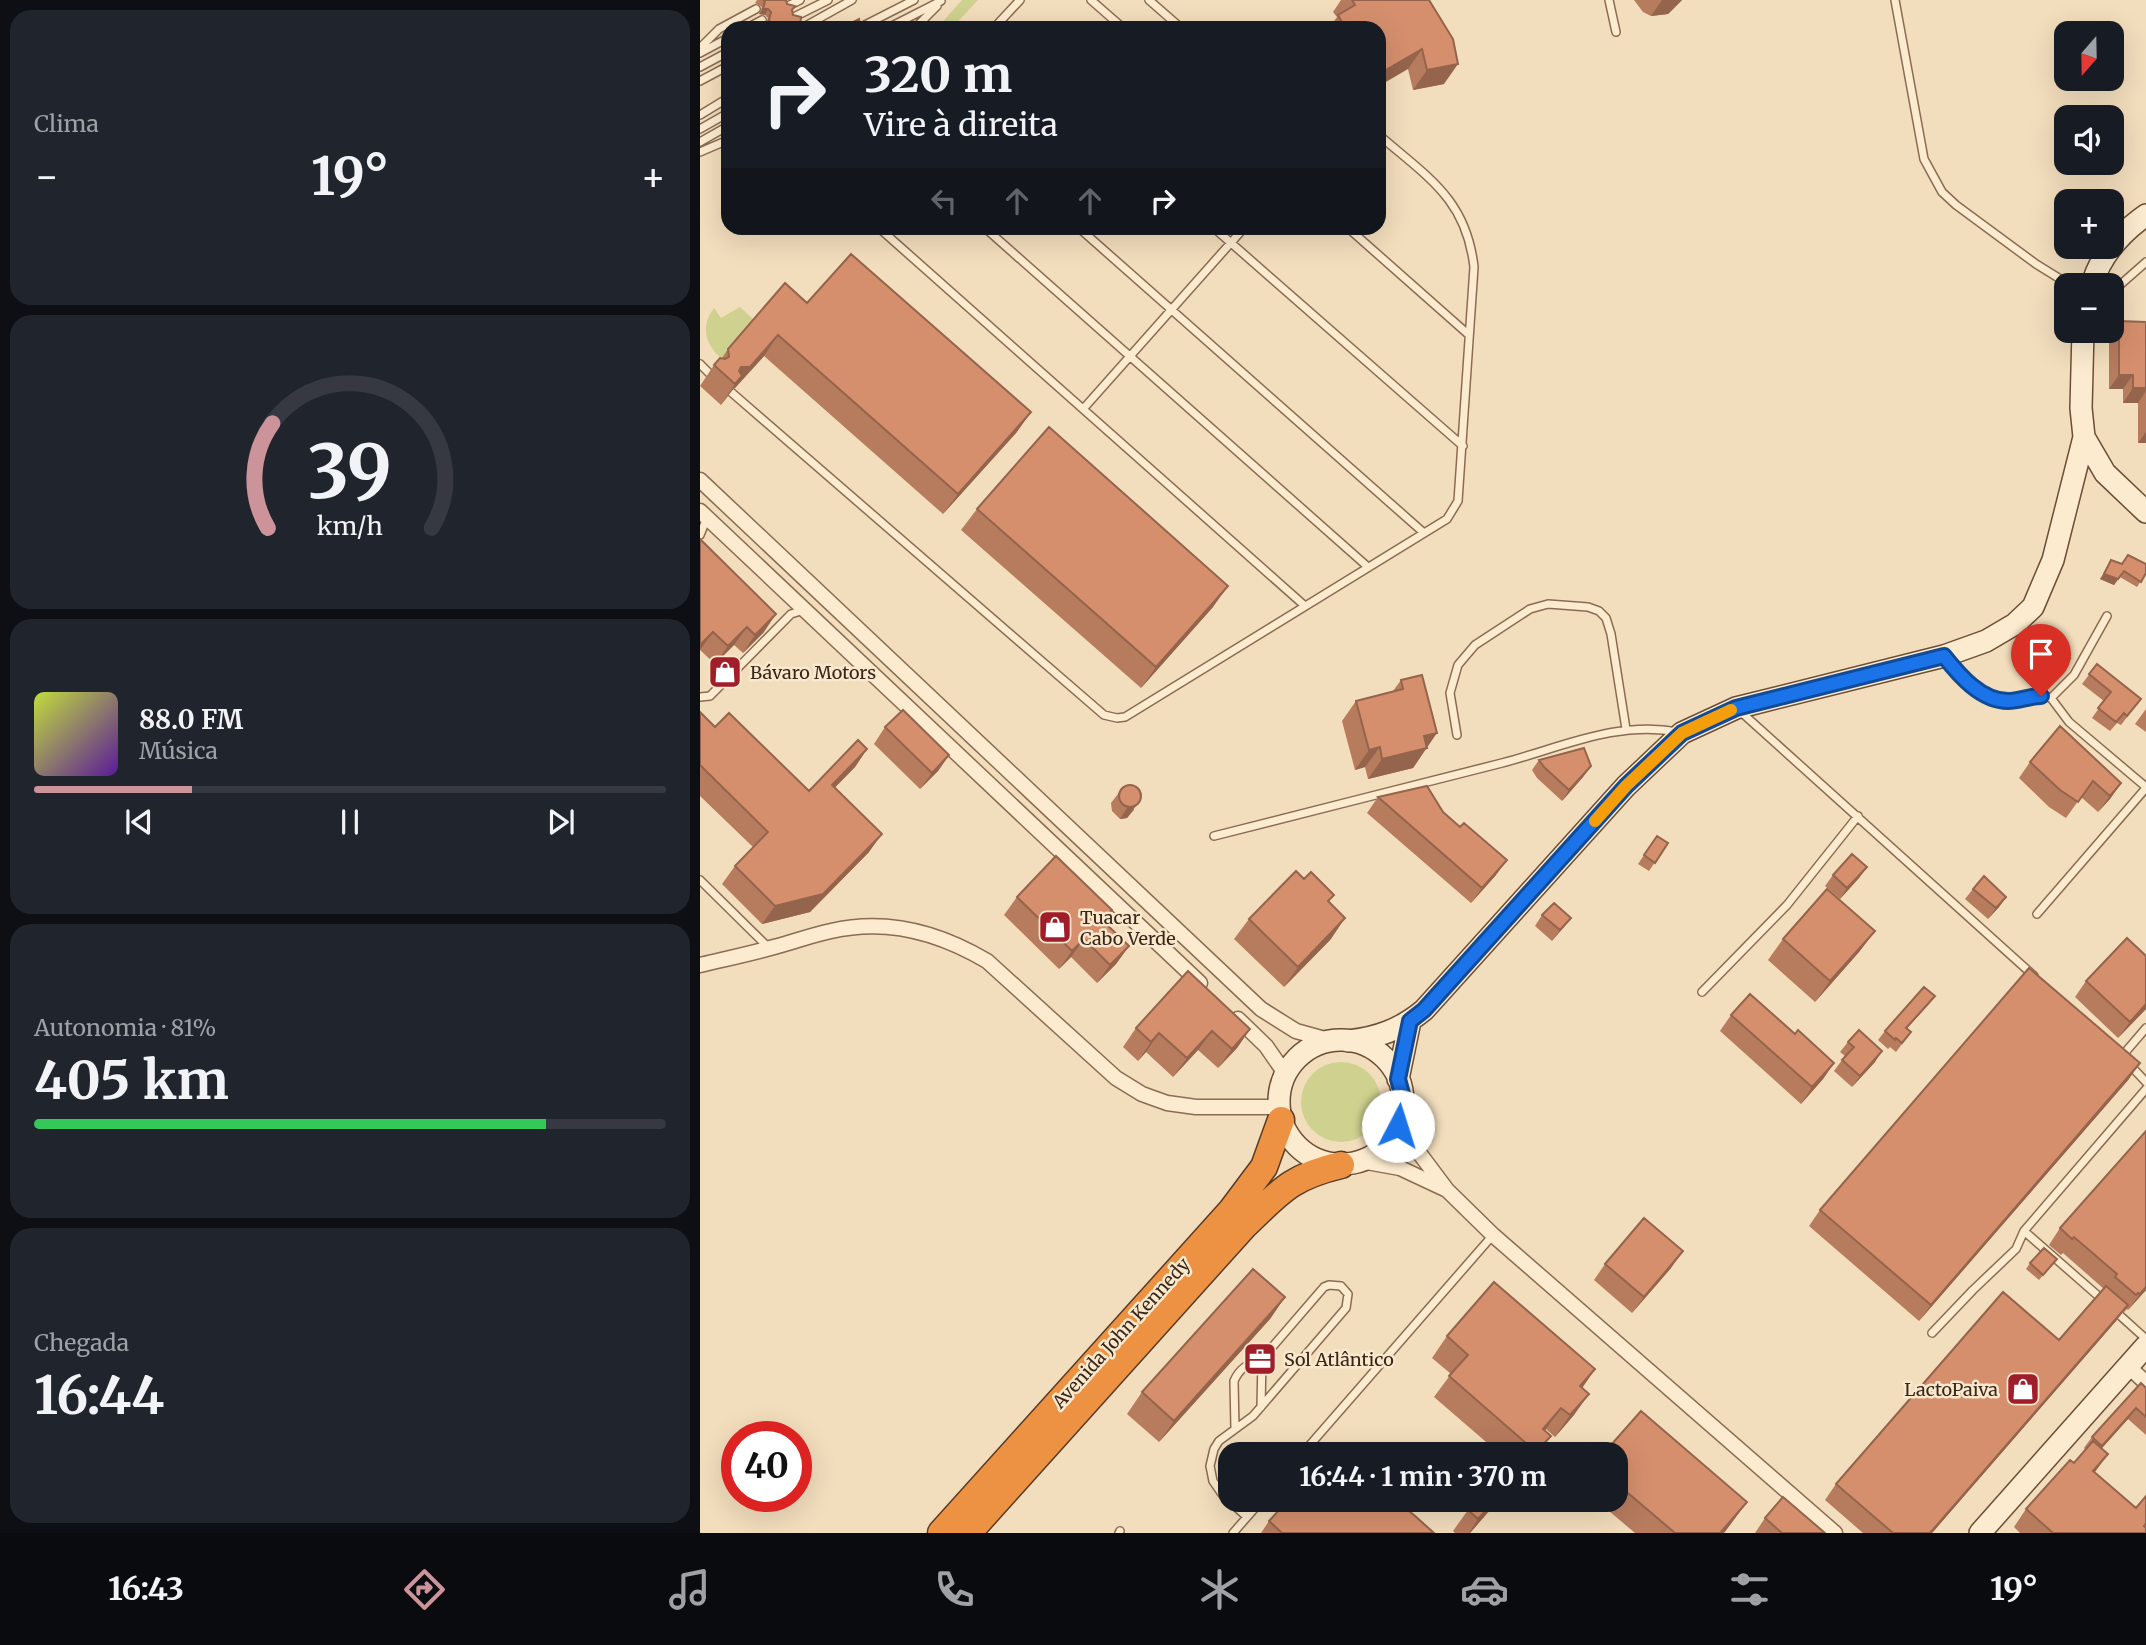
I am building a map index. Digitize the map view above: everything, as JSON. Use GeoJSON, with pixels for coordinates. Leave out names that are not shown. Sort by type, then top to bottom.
{"type":"FeatureCollection","features":[{"type":"Feature","properties":{"kind":"highway","name":"Avenida John Kennedy"},"geometry":{"type":"LineString","coordinates":[[941,1533],[1231,1211],[1264,1167],[1280,1106]]}},
{"type":"Feature","properties":{"kind":"highway","name":"Avenida John Kennedy"},"geometry":{"type":"LineString","coordinates":[[968,1533],[1244,1226],[1287,1185],[1317,1170],[1351,1163]]}},
{"type":"Feature","properties":{"kind":"street"},"geometry":{"type":"LineString","coordinates":[[2098,273],[2109,251],[2125,232],[2146,215]]}},
{"type":"Feature","properties":{"kind":"street"},"geometry":{"type":"LineString","coordinates":[[1280,1106],[1286,1073],[1298,1058],[1314,1047],[1381,1035],[1410,1021],[1424,1010],[1626,786],[1682,733],[1736,708],[1944,656],[1986,641],[2015,624],[2033,607],[2053,560],[2084,437],[2081,408],[2083,343]]}},
{"type":"Feature","properties":{"kind":"street"},"geometry":{"type":"LineString","coordinates":[[2084,437],[2105,473],[2146,512]]}},
{"type":"Feature","properties":{"kind":"street"},"geometry":{"type":"LineString","coordinates":[[700,480],[1261,1009],[1296,1031],[1363,1045],[1378,1053],[1390,1065],[1398,1079],[1403,1109],[1417,1150],[1447,1189],[1493,1236],[1835,1533]]}},
{"type":"Feature","properties":{"kind":"street"},"geometry":{"type":"LineString","coordinates":[[703,514],[1266,1046],[1282,1069],[1280,1106],[1289,1138],[1303,1152],[1321,1161],[1399,1168],[1447,1189]]}},
{"type":"Feature","properties":{"kind":"street"},"geometry":{"type":"LineString","coordinates":[[700,965],[832,930],[889,927],[940,937],[987,961],[1116,1078],[1142,1094],[1167,1103],[1196,1107],[1280,1106]]}},
{"type":"Feature","properties":{"kind":"street"},"geometry":{"type":"LineString","coordinates":[[1398,1079],[1410,1021]]}},
{"type":"Feature","properties":{"kind":"street"},"geometry":{"type":"LineString","coordinates":[[1351,1163],[1376,1153],[1390,1141],[1403,1109]]}},
{"type":"Feature","properties":{"kind":"street"},"geometry":{"type":"LineString","coordinates":[[1980,1533],[2146,1346]]}},
{"type":"Feature","properties":{"kind":"street"},"geometry":{"type":"LineString","coordinates":[[2128,1366],[2146,1382]]}},
{"type":"Feature","properties":{"kind":"lane"},"geometry":{"type":"LineString","coordinates":[[788,6],[800,0]]}},
{"type":"Feature","properties":{"kind":"lane"},"geometry":{"type":"LineString","coordinates":[[794,18],[828,0]]}},
{"type":"Feature","properties":{"kind":"lane"},"geometry":{"type":"LineString","coordinates":[[814,21],[852,0]]}},
{"type":"Feature","properties":{"kind":"lane"},"geometry":{"type":"LineString","coordinates":[[873,21],[914,0]]}},
{"type":"Feature","properties":{"kind":"lane"},"geometry":{"type":"LineString","coordinates":[[901,21],[941,0]]}},
{"type":"Feature","properties":{"kind":"lane"},"geometry":{"type":"LineString","coordinates":[[922,21],[941,0]]}},
{"type":"Feature","properties":{"kind":"lane"},"geometry":{"type":"LineString","coordinates":[[1000,21],[1020,0]]}},
{"type":"Feature","properties":{"kind":"lane"},"geometry":{"type":"LineString","coordinates":[[1091,0],[1115,21]]}},
{"type":"Feature","properties":{"kind":"lane"},"geometry":{"type":"LineString","coordinates":[[1149,0],[1173,21]]}},
{"type":"Feature","properties":{"kind":"lane"},"geometry":{"type":"LineString","coordinates":[[1609,0],[1616,32]]}},
{"type":"Feature","properties":{"kind":"lane"},"geometry":{"type":"LineString","coordinates":[[1895,0],[1924,159],[1931,175],[1942,192],[1956,205],[2054,275]]}},
{"type":"Feature","properties":{"kind":"lane"},"geometry":{"type":"LineString","coordinates":[[734,21],[756,9]]}},
{"type":"Feature","properties":{"kind":"lane"},"geometry":{"type":"LineString","coordinates":[[700,50],[721,28]]}},
{"type":"Feature","properties":{"kind":"lane"},"geometry":{"type":"LineString","coordinates":[[700,50],[721,41]]}},
{"type":"Feature","properties":{"kind":"lane"},"geometry":{"type":"LineString","coordinates":[[700,67],[721,56]]}},
{"type":"Feature","properties":{"kind":"lane"},"geometry":{"type":"LineString","coordinates":[[700,81],[721,70]]}},
{"type":"Feature","properties":{"kind":"lane"},"geometry":{"type":"LineString","coordinates":[[700,115],[721,102]]}},
{"type":"Feature","properties":{"kind":"lane"},"geometry":{"type":"LineString","coordinates":[[700,129],[721,117]]}},
{"type":"Feature","properties":{"kind":"lane"},"geometry":{"type":"LineString","coordinates":[[700,142],[721,130]]}},
{"type":"Feature","properties":{"kind":"lane"},"geometry":{"type":"LineString","coordinates":[[731,392],[1104,715],[1125,717],[1447,519],[1453,512],[1460,490],[1474,267],[1467,230],[1461,218],[1441,191],[1386,141]]}},
{"type":"Feature","properties":{"kind":"lane"},"geometry":{"type":"LineString","coordinates":[[700,152],[721,142]]}},
{"type":"Feature","properties":{"kind":"lane"},"geometry":{"type":"LineString","coordinates":[[887,235],[1305,606]]}},
{"type":"Feature","properties":{"kind":"lane"},"geometry":{"type":"LineString","coordinates":[[993,235],[1368,568]]}},
{"type":"Feature","properties":{"kind":"lane"},"geometry":{"type":"LineString","coordinates":[[1087,235],[1424,533]]}},
{"type":"Feature","properties":{"kind":"lane"},"geometry":{"type":"LineString","coordinates":[[1222,235],[1463,446]]}},
{"type":"Feature","properties":{"kind":"lane"},"geometry":{"type":"LineString","coordinates":[[1084,408],[1238,235]]}},
{"type":"Feature","properties":{"kind":"lane"},"geometry":{"type":"LineString","coordinates":[[1356,235],[1469,335]]}},
{"type":"Feature","properties":{"kind":"lane"},"geometry":{"type":"LineString","coordinates":[[2124,280],[2146,262]]}},
{"type":"Feature","properties":{"kind":"lane"},"geometry":{"type":"LineString","coordinates":[[700,364],[710,373]]}},
{"type":"Feature","properties":{"kind":"lane"},"geometry":{"type":"LineString","coordinates":[[700,535],[703,514]]}},
{"type":"Feature","properties":{"kind":"lane"},"geometry":{"type":"LineString","coordinates":[[1457,735],[1450,693],[1458,665],[1475,645],[1530,609],[1548,604],[1588,607],[1599,611],[1606,618],[1626,729]]}},
{"type":"Feature","properties":{"kind":"lane"},"geometry":{"type":"LineString","coordinates":[[700,697],[710,696],[791,614],[805,610]]}},
{"type":"Feature","properties":{"kind":"lane"},"geometry":{"type":"LineString","coordinates":[[2051,698],[2074,675],[2106,616]]}},
{"type":"Feature","properties":{"kind":"lane"},"geometry":{"type":"LineString","coordinates":[[1944,656],[1963,677],[1994,699],[2012,701],[2041,696],[2051,698],[2069,722],[2146,787],[2037,914]]}},
{"type":"Feature","properties":{"kind":"lane"},"geometry":{"type":"LineString","coordinates":[[1736,708],[2043,984]]}},
{"type":"Feature","properties":{"kind":"lane"},"geometry":{"type":"LineString","coordinates":[[1214,835],[1505,762],[1607,732],[1655,727],[1682,733]]}},
{"type":"Feature","properties":{"kind":"lane"},"geometry":{"type":"LineString","coordinates":[[1702,992],[1787,905],[1858,816]]}},
{"type":"Feature","properties":{"kind":"lane"},"geometry":{"type":"LineString","coordinates":[[700,880],[769,948]]}},
{"type":"Feature","properties":{"kind":"lane"},"geometry":{"type":"LineString","coordinates":[[2122,1056],[2146,1028]]}},
{"type":"Feature","properties":{"kind":"lane"},"geometry":{"type":"LineString","coordinates":[[2112,1047],[2146,1082]]}},
{"type":"Feature","properties":{"kind":"lane"},"geometry":{"type":"LineString","coordinates":[[1932,1333],[2016,1249],[2024,1231],[2146,1089]]}},
{"type":"Feature","properties":{"kind":"lane"},"geometry":{"type":"LineString","coordinates":[[2024,1231],[2146,1339]]}},
{"type":"Feature","properties":{"kind":"lane"},"geometry":{"type":"LineString","coordinates":[[1313,1442],[1493,1236]]}},
{"type":"Feature","properties":{"kind":"lane"},"geometry":{"type":"LineString","coordinates":[[1236,1429],[1234,1381],[1237,1374],[1248,1364],[1262,1359],[1324,1287],[1335,1284],[1345,1290],[1349,1298],[1346,1308],[1261,1407],[1245,1423],[1219,1441],[1214,1449],[1210,1466],[1217,1488],[1247,1517]]}},
{"type":"Feature","properties":{"kind":"lane"},"geometry":{"type":"LineString","coordinates":[[1261,1407],[1262,1359]]}},
{"type":"Feature","properties":{"kind":"lane"},"geometry":{"type":"LineString","coordinates":[[1233,1533],[1251,1512]]}},
{"type":"Feature","properties":{"kind":"green space"},"geometry":{"type":"Polygon","coordinates":[[[962,0],[978,0],[958,21],[943,21],[962,0]]]}},
{"type":"Feature","properties":{"kind":"green space"},"geometry":{"type":"Polygon","coordinates":[[[740,307],[755,321],[764,356],[750,372],[729,353],[723,360],[706,336],[707,322],[714,308],[721,318],[740,307]]]}},
{"type":"Feature","properties":{"kind":"green space"},"geometry":{"type":"Polygon","coordinates":[[[1341,1062],[1356,1065],[1369,1074],[1378,1087],[1381,1102],[1378,1117],[1369,1130],[1356,1139],[1341,1142],[1326,1139],[1313,1130],[1304,1117],[1301,1102],[1304,1087],[1313,1074],[1326,1065],[1341,1062]]]}},
{"type":"Feature","properties":{"kind":"building"},"geometry":{"type":"Polygon","coordinates":[[[763,0],[786,0],[787,4],[795,6],[793,15],[801,17],[800,21],[770,21],[771,12],[763,9],[763,0]]]}},
{"type":"Feature","properties":{"kind":"building"},"geometry":{"type":"Polygon","coordinates":[[[1352,0],[1429,0],[1453,39],[1458,64],[1427,70],[1422,49],[1386,70],[1386,21],[1341,21],[1338,15],[1355,5],[1352,0]]]}},
{"type":"Feature","properties":{"kind":"building"},"geometry":{"type":"Polygon","coordinates":[[[851,254],[1031,412],[958,494],[778,335],[750,367],[741,367],[739,371],[742,376],[735,384],[714,365],[720,358],[729,357],[728,349],[785,283],[807,303],[851,254]]]}},
{"type":"Feature","properties":{"kind":"building"},"geometry":{"type":"Polygon","coordinates":[[[2124,321],[2146,322],[2146,388],[2133,388],[2133,375],[2119,375],[2119,343],[2124,343],[2124,321]]]}},
{"type":"Feature","properties":{"kind":"building"},"geometry":{"type":"Polygon","coordinates":[[[1049,427],[1228,586],[1156,667],[977,509],[1049,427]]]}},
{"type":"Feature","properties":{"kind":"building"},"geometry":{"type":"Polygon","coordinates":[[[700,539],[776,614],[755,635],[747,627],[728,646],[713,632],[700,645],[700,539]]]}},
{"type":"Feature","properties":{"kind":"building"},"geometry":{"type":"Polygon","coordinates":[[[2128,555],[2146,564],[2146,573],[2141,582],[2124,571],[2118,579],[2104,574],[2111,560],[2122,564],[2128,555]]]}},
{"type":"Feature","properties":{"kind":"building"},"geometry":{"type":"Polygon","coordinates":[[[2059,648],[2070,658],[2058,671],[2049,660],[2059,648]]]}},
{"type":"Feature","properties":{"kind":"building"},"geometry":{"type":"Polygon","coordinates":[[[2097,664],[2141,699],[2127,716],[2124,713],[2116,722],[2098,708],[2111,692],[2089,674],[2097,664]]]}},
{"type":"Feature","properties":{"kind":"building"},"geometry":{"type":"Polygon","coordinates":[[[1422,675],[1437,733],[1424,736],[1427,748],[1382,759],[1380,747],[1369,750],[1356,701],[1403,689],[1401,680],[1422,675]]]}},
{"type":"Feature","properties":{"kind":"building"},"geometry":{"type":"Polygon","coordinates":[[[903,710],[949,755],[932,773],[885,727],[903,710]]]}},
{"type":"Feature","properties":{"kind":"building"},"geometry":{"type":"Polygon","coordinates":[[[700,712],[715,727],[729,713],[809,791],[858,740],[867,749],[832,785],[882,834],[823,894],[775,906],[735,866],[768,832],[700,765],[700,712]]]}},
{"type":"Feature","properties":{"kind":"building"},"geometry":{"type":"Polygon","coordinates":[[[2060,726],[2121,783],[2110,796],[2093,781],[2078,802],[2060,790],[2030,762],[2060,726]]]}},
{"type":"Feature","properties":{"kind":"building"},"geometry":{"type":"Polygon","coordinates":[[[1584,748],[1591,766],[1569,790],[1539,760],[1584,748]]]}},
{"type":"Feature","properties":{"kind":"building"},"geometry":{"type":"Polygon","coordinates":[[[1130,785],[1138,788],[1141,796],[1138,804],[1130,807],[1122,804],[1119,796],[1122,788],[1130,785]]]}},
{"type":"Feature","properties":{"kind":"building"},"geometry":{"type":"Polygon","coordinates":[[[1427,786],[1443,812],[1460,827],[1464,823],[1507,860],[1482,888],[1378,797],[1427,786]]]}},
{"type":"Feature","properties":{"kind":"building"},"geometry":{"type":"Polygon","coordinates":[[[1657,836],[1668,843],[1655,863],[1644,855],[1657,836]]]}},
{"type":"Feature","properties":{"kind":"building"},"geometry":{"type":"Polygon","coordinates":[[[1852,854],[1867,867],[1847,888],[1833,875],[1852,854]]]}},
{"type":"Feature","properties":{"kind":"building"},"geometry":{"type":"Polygon","coordinates":[[[1056,856],[1112,910],[1102,920],[1129,946],[1110,965],[1084,939],[1072,951],[1017,897],[1056,856]]]}},
{"type":"Feature","properties":{"kind":"building"},"geometry":{"type":"Polygon","coordinates":[[[1296,871],[1304,879],[1311,872],[1334,895],[1328,901],[1345,918],[1298,967],[1249,919],[1296,871]]]}},
{"type":"Feature","properties":{"kind":"building"},"geometry":{"type":"Polygon","coordinates":[[[1984,876],[2006,897],[1996,908],[1973,889],[1984,876]]]}},
{"type":"Feature","properties":{"kind":"building"},"geometry":{"type":"Polygon","coordinates":[[[1827,889],[1875,931],[1830,981],[1783,939],[1827,889]]]}},
{"type":"Feature","properties":{"kind":"building"},"geometry":{"type":"Polygon","coordinates":[[[1554,903],[1571,918],[1560,930],[1542,915],[1554,903]]]}},
{"type":"Feature","properties":{"kind":"building"},"geometry":{"type":"Polygon","coordinates":[[[2127,938],[2146,956],[2146,1004],[2130,1022],[2086,981],[2127,938]]]}},
{"type":"Feature","properties":{"kind":"building"},"geometry":{"type":"Polygon","coordinates":[[[2029,968],[2140,1063],[1931,1305],[1820,1210],[2029,968]]]}},
{"type":"Feature","properties":{"kind":"building"},"geometry":{"type":"Polygon","coordinates":[[[1188,971],[1250,1029],[1232,1049],[1212,1031],[1187,1058],[1159,1033],[1151,1042],[1136,1028],[1188,971]]]}},
{"type":"Feature","properties":{"kind":"building"},"geometry":{"type":"Polygon","coordinates":[[[1924,987],[1935,996],[1906,1028],[1911,1032],[1902,1043],[1896,1038],[1895,1040],[1885,1031],[1924,987]]]}},
{"type":"Feature","properties":{"kind":"building"},"geometry":{"type":"Polygon","coordinates":[[[1750,994],[1795,1034],[1798,1030],[1834,1063],[1812,1087],[1731,1015],[1750,994]]]}},
{"type":"Feature","properties":{"kind":"building"},"geometry":{"type":"Polygon","coordinates":[[[1859,1030],[1882,1051],[1860,1076],[1842,1060],[1854,1047],[1848,1042],[1859,1030]]]}},
{"type":"Feature","properties":{"kind":"building"},"geometry":{"type":"Polygon","coordinates":[[[2146,1131],[2146,1287],[2136,1295],[2115,1277],[2117,1274],[2060,1228],[2146,1131]]]}},
{"type":"Feature","properties":{"kind":"building"},"geometry":{"type":"Polygon","coordinates":[[[1644,1218],[1683,1251],[1644,1297],[1605,1264],[1644,1218]]]}},
{"type":"Feature","properties":{"kind":"building"},"geometry":{"type":"Polygon","coordinates":[[[2044,1248],[2057,1259],[2043,1275],[2030,1263],[2044,1248]]]}},
{"type":"Feature","properties":{"kind":"building"},"geometry":{"type":"Polygon","coordinates":[[[1253,1269],[1285,1297],[1174,1421],[1142,1392],[1253,1269]]]}},
{"type":"Feature","properties":{"kind":"building"},"geometry":{"type":"Polygon","coordinates":[[[1494,1282],[1595,1369],[1580,1386],[1589,1394],[1570,1415],[1561,1408],[1543,1429],[1551,1436],[1545,1442],[1525,1442],[1449,1376],[1468,1355],[1447,1336],[1494,1282]]]}},
{"type":"Feature","properties":{"kind":"building"},"geometry":{"type":"Polygon","coordinates":[[[2106,1286],[2128,1305],[1930,1533],[1893,1533],[1836,1484],[2003,1292],[2059,1340],[2106,1286]]]}},
{"type":"Feature","properties":{"kind":"building"},"geometry":{"type":"Polygon","coordinates":[[[2141,1383],[2146,1388],[2146,1417],[2136,1408],[2102,1446],[2092,1437],[2141,1383]]]}},
{"type":"Feature","properties":{"kind":"building"},"geometry":{"type":"Polygon","coordinates":[[[1641,1411],[1747,1502],[1720,1533],[1675,1533],[1628,1493],[1628,1442],[1614,1442],[1641,1411]]]}},
{"type":"Feature","properties":{"kind":"building"},"geometry":{"type":"Polygon","coordinates":[[[2093,1441],[2108,1454],[2093,1471],[2136,1508],[2146,1496],[2146,1533],[2053,1533],[2026,1509],[2070,1460],[2074,1463],[2093,1441]]]}},
{"type":"Feature","properties":{"kind":"building"},"geometry":{"type":"Polygon","coordinates":[[[1783,1497],[1825,1533],[1782,1533],[1765,1518],[1783,1497]]]}},
{"type":"Feature","properties":{"kind":"building"},"geometry":{"type":"Polygon","coordinates":[[[1277,1512],[1410,1512],[1434,1533],[1282,1533],[1269,1521],[1277,1512]]]}},
{"type":"Feature","properties":{"kind":"building"},"geometry":{"type":"Polygon","coordinates":[[[1470,1512],[1484,1512],[1478,1519],[1470,1512]]]}},
{"type":"Feature","properties":{"kind":"slow traffic"},"geometry":{"type":"LineString","coordinates":[[1595,821],[1626,786],[1682,733],[1731,710]]}},
{"type":"Feature","properties":{"kind":"place","name":"Bávaro Motors"},"geometry":{"type":"Point","coordinates":[725,672]}},
{"type":"Feature","properties":{"kind":"place","name":"Tuacar Cabo Verde"},"geometry":{"type":"Point","coordinates":[1055,927]}},
{"type":"Feature","properties":{"kind":"place","name":"Sol Atlântico"},"geometry":{"type":"Point","coordinates":[1260,1359]}},
{"type":"Feature","properties":{"kind":"place","name":"LactoPaiva"},"geometry":{"type":"Point","coordinates":[2023,1389]}},
{"type":"Feature","properties":{"kind":"route"},"geometry":{"type":"LineString","coordinates":[[1398,1126],[1403,1109],[1398,1079],[1410,1021],[1424,1010],[1626,786],[1682,733],[1736,708],[1944,656],[1963,677],[1994,699],[2012,701],[2041,696]]}}]}
